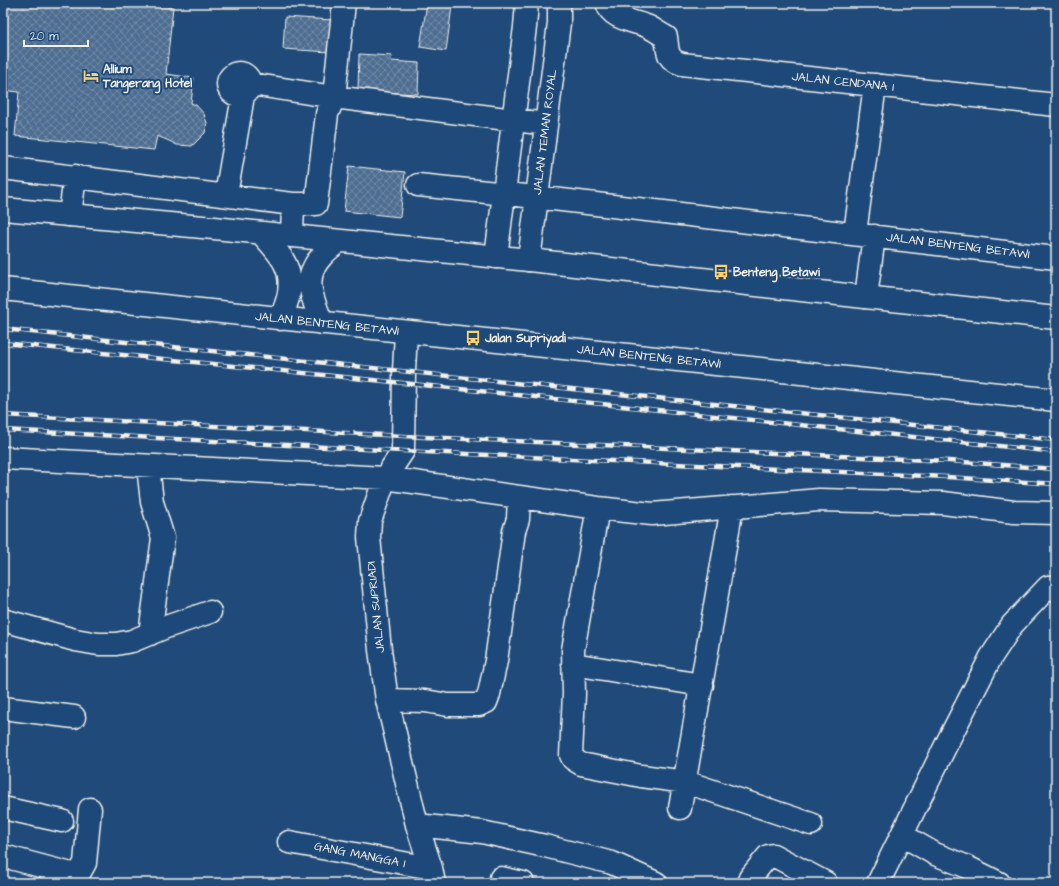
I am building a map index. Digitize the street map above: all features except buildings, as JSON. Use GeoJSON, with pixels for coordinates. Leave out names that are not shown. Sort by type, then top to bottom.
{"type":"FeatureCollection","features":[{"type":"Feature","properties":{"kind":"street"},"geometry":{"type":"LineString","coordinates":[[3,168],[293,204],[316,204],[327,114],[334,97],[344,3]]}},
{"type":"Feature","properties":{"kind":"street"},"geometry":{"type":"LineString","coordinates":[[496,257],[527,3]]}},
{"type":"Feature","properties":{"kind":"street","name":"JALAN TEMAN ROYAL"},"geometry":{"type":"LineString","coordinates":[[529,260],[559,23],[559,3]]}},
{"type":"Feature","properties":{"kind":"street","name":"JALAN CENDANA I"},"geometry":{"type":"LineString","coordinates":[[607,3],[608,7],[617,15],[650,28],[666,37],[669,56],[673,61],[682,64],[1056,105]]}},
{"type":"Feature","properties":{"kind":"street"},"geometry":{"type":"LineString","coordinates":[[866,298],[864,163],[875,85]]}},
{"type":"Feature","properties":{"kind":"street"},"geometry":{"type":"LineString","coordinates":[[226,195],[247,90],[334,97],[546,124]]}},
{"type":"Feature","properties":{"kind":"street"},"geometry":{"type":"LineString","coordinates":[[507,166],[540,170]]}},
{"type":"Feature","properties":{"kind":"street"},"geometry":{"type":"LineString","coordinates":[[70,215],[75,176]]}},
{"type":"Feature","properties":{"kind":"street","name":"JALAN BENTENG BETAWI"},"geometry":{"type":"LineString","coordinates":[[418,185],[536,197],[1056,258]]}},
{"type":"Feature","properties":{"kind":"street"},"geometry":{"type":"LineString","coordinates":[[292,236],[293,204]]}},
{"type":"Feature","properties":{"kind":"street"},"geometry":{"type":"LineString","coordinates":[[3,209],[529,260],[1056,318]]}},
{"type":"Feature","properties":{"kind":"street"},"geometry":{"type":"LineString","coordinates":[[261,233],[280,254],[288,270],[290,285],[288,299],[281,319]]}},
{"type":"Feature","properties":{"kind":"street"},"geometry":{"type":"LineString","coordinates":[[322,323],[312,299],[310,289],[311,277],[314,266],[322,256],[339,241]]}},
{"type":"Feature","properties":{"kind":"street","name":"JALAN BENTENG BETAWI"},"geometry":{"type":"LineString","coordinates":[[3,289],[1056,400]]}},
{"type":"Feature","properties":{"kind":"street","name":"JALAN SUPRIADI"},"geometry":{"type":"LineString","coordinates":[[406,332],[403,451],[385,478],[370,521],[369,536],[380,650],[387,700],[417,825],[433,876]]}},
{"type":"Feature","properties":{"kind":"street"},"geometry":{"type":"LineString","coordinates":[[3,458],[385,478],[598,508],[652,514],[789,502],[827,501],[943,503],[1014,512],[1056,513]]}},
{"type":"Feature","properties":{"kind":"street"},"geometry":{"type":"LineString","coordinates":[[148,466],[152,502],[163,538],[150,634]]}},
{"type":"Feature","properties":{"kind":"street"},"geometry":{"type":"LineString","coordinates":[[387,700],[479,705],[486,702],[496,661],[514,531],[518,519],[519,497]]}},
{"type":"Feature","properties":{"kind":"street"},"geometry":{"type":"LineString","coordinates":[[680,808],[686,782],[732,507]]}},
{"type":"Feature","properties":{"kind":"street"},"geometry":{"type":"LineString","coordinates":[[598,508],[574,650],[574,694],[571,755],[573,759],[581,764],[641,776],[686,782],[811,824]]}},
{"type":"Feature","properties":{"kind":"street"},"geometry":{"type":"LineString","coordinates":[[878,883],[991,657],[1012,625],[1035,600],[1048,587],[1052,587],[1056,591]]}},
{"type":"Feature","properties":{"kind":"street"},"geometry":{"type":"LineString","coordinates":[[3,620],[75,640],[98,644],[116,644],[132,641],[189,618],[210,612]]}},
{"type":"Feature","properties":{"kind":"street"},"geometry":{"type":"LineString","coordinates":[[573,664],[702,685]]}},
{"type":"Feature","properties":{"kind":"street"},"geometry":{"type":"LineString","coordinates":[[3,708],[74,717]]}},
{"type":"Feature","properties":{"kind":"street"},"geometry":{"type":"LineString","coordinates":[[3,808],[62,821]]}},
{"type":"Feature","properties":{"kind":"street"},"geometry":{"type":"LineString","coordinates":[[3,856],[71,874],[80,872],[85,863],[90,809]]}},
{"type":"Feature","properties":{"kind":"street"},"geometry":{"type":"LineString","coordinates":[[417,825],[482,832],[545,846],[612,863],[656,883]]}},
{"type":"Feature","properties":{"kind":"street"},"geometry":{"type":"LineString","coordinates":[[902,834],[935,854],[965,866],[999,883]]}},
{"type":"Feature","properties":{"kind":"street","name":"GANG MANGGA I"},"geometry":{"type":"LineString","coordinates":[[289,842],[433,876]]}},
{"type":"Feature","properties":{"kind":"street"},"geometry":{"type":"LineString","coordinates":[[748,883],[750,878],[768,856],[774,855],[826,883]]}},
{"type":"Feature","properties":{"kind":"street"},"geometry":{"type":"LineString","coordinates":[[501,878],[523,883]]}},
{"type":"Feature","properties":{"kind":"railway"},"geometry":{"type":"LineString","coordinates":[[3,329],[1056,440]]}},
{"type":"Feature","properties":{"kind":"railway"},"geometry":{"type":"LineString","coordinates":[[3,343],[403,383],[1056,452]]}},
{"type":"Feature","properties":{"kind":"railway"},"geometry":{"type":"LineString","coordinates":[[3,415],[403,436],[949,461],[1056,469]]}},
{"type":"Feature","properties":{"kind":"railway"},"geometry":{"type":"LineString","coordinates":[[3,430],[947,477],[1056,484]]}},
{"type":"Feature","properties":{"kind":"place","name":"Allium Tangerang Hotel"},"geometry":{"type":"Point","coordinates":[91,76]}},
{"type":"Feature","properties":{"kind":"place","name":"Benteng Betawi"},"geometry":{"type":"Point","coordinates":[721,272]}},
{"type":"Feature","properties":{"kind":"place","name":"Jalan Supriyadi"},"geometry":{"type":"Point","coordinates":[473,338]}}]}
